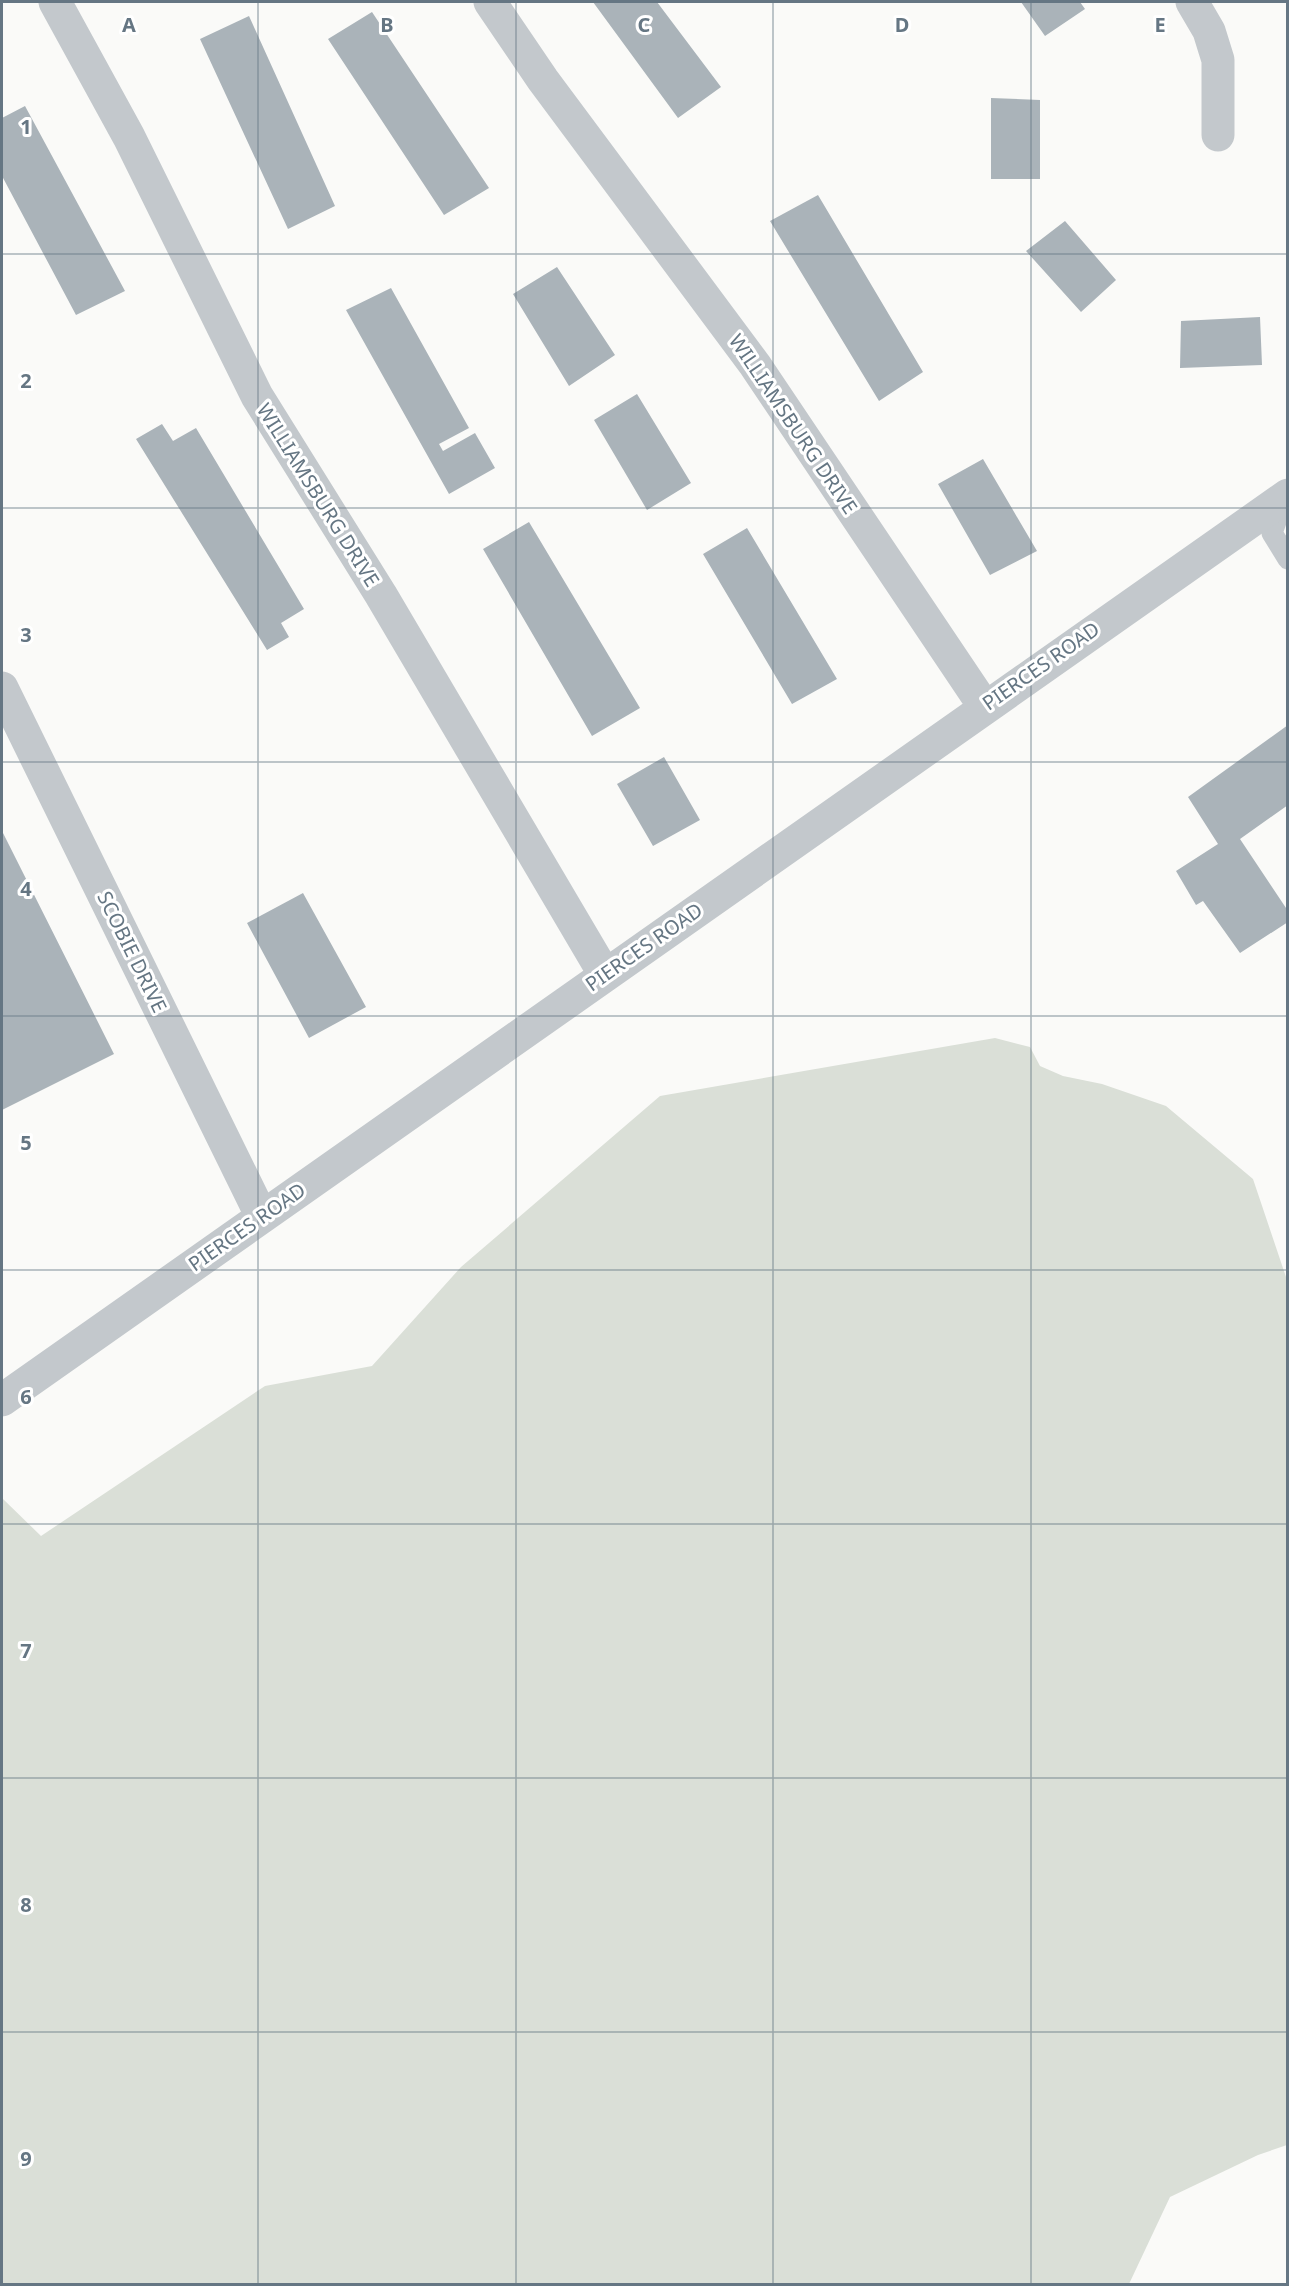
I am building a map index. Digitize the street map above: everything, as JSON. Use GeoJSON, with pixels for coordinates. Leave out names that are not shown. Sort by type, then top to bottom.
{"type":"FeatureCollection","features":[{"type":"Feature","properties":{"kind":"street","name":"WILLIAMSBURG DRIVE"},"geometry":{"type":"LineString","coordinates":[[55,2],[129,137],[257,396],[381,595],[604,975]]}},
{"type":"Feature","properties":{"kind":"street","name":"WILLIAMSBURG DRIVE"},"geometry":{"type":"LineString","coordinates":[[490,2],[543,80],[755,365],[984,706]]}},
{"type":"Feature","properties":{"kind":"street"},"geometry":{"type":"LineString","coordinates":[[1192,2],[1209,31],[1218,60],[1218,135]]}},
{"type":"Feature","properties":{"kind":"street","name":"PIERCES ROAD"},"geometry":{"type":"LineString","coordinates":[[2,1400],[984,706],[1281,508]]}},
{"type":"Feature","properties":{"kind":"street","name":"SCOBIE DRIVE"},"geometry":{"type":"LineString","coordinates":[[2,688],[262,1217]]}},
{"type":"Feature","properties":{"kind":"lane"},"geometry":{"type":"LineString","coordinates":[[1281,508],[1272,533],[1287,559]]}},
{"type":"Feature","properties":{"kind":"shaded area"},"geometry":{"type":"Polygon","coordinates":[[[995,1038],[1030,1047],[1040,1066],[1063,1076],[1102,1084],[1166,1106],[1253,1179],[1287,1280],[1287,2145],[1258,2155],[1170,2197],[1129,2284],[2,2284],[2,1498],[41,1536],[265,1386],[372,1366],[461,1267],[660,1096],[995,1038]]]}},
{"type":"Feature","properties":{"kind":"building"},"geometry":{"type":"Polygon","coordinates":[[[593,2],[657,2],[721,87],[678,118],[593,2]]]}},
{"type":"Feature","properties":{"kind":"building"},"geometry":{"type":"Polygon","coordinates":[[[1021,2],[1080,2],[1085,9],[1045,36],[1021,2]]]}},
{"type":"Feature","properties":{"kind":"building"},"geometry":{"type":"Polygon","coordinates":[[[372,12],[489,188],[444,215],[328,39],[372,12]]]}},
{"type":"Feature","properties":{"kind":"building"},"geometry":{"type":"Polygon","coordinates":[[[249,16],[335,206],[288,229],[200,39],[249,16]]]}},
{"type":"Feature","properties":{"kind":"building"},"geometry":{"type":"Polygon","coordinates":[[[991,98],[1040,100],[1040,179],[991,179],[991,98]]]}},
{"type":"Feature","properties":{"kind":"building"},"geometry":{"type":"Polygon","coordinates":[[[25,106],[125,291],[76,315],[2,176],[2,118],[25,106]]]}},
{"type":"Feature","properties":{"kind":"building"},"geometry":{"type":"Polygon","coordinates":[[[818,195],[923,372],[879,401],[770,221],[818,195]]]}},
{"type":"Feature","properties":{"kind":"building"},"geometry":{"type":"Polygon","coordinates":[[[1065,221],[1116,280],[1081,312],[1026,251],[1065,221]]]}},
{"type":"Feature","properties":{"kind":"building"},"geometry":{"type":"Polygon","coordinates":[[[557,267],[615,355],[569,386],[513,294],[557,267]]]}},
{"type":"Feature","properties":{"kind":"building"},"geometry":{"type":"Polygon","coordinates":[[[391,288],[469,428],[439,444],[443,451],[475,433],[495,468],[449,494],[346,310],[391,288]]]}},
{"type":"Feature","properties":{"kind":"building"},"geometry":{"type":"Polygon","coordinates":[[[1260,317],[1262,365],[1180,368],[1181,321],[1260,317]]]}},
{"type":"Feature","properties":{"kind":"building"},"geometry":{"type":"Polygon","coordinates":[[[637,394],[691,483],[647,510],[594,420],[637,394]]]}},
{"type":"Feature","properties":{"kind":"building"},"geometry":{"type":"Polygon","coordinates":[[[162,424],[173,441],[196,428],[304,609],[281,623],[289,637],[267,650],[136,439],[162,424]]]}},
{"type":"Feature","properties":{"kind":"building"},"geometry":{"type":"Polygon","coordinates":[[[983,459],[1037,551],[990,575],[938,484],[983,459]]]}},
{"type":"Feature","properties":{"kind":"building"},"geometry":{"type":"Polygon","coordinates":[[[529,522],[640,708],[592,736],[483,549],[529,522]]]}},
{"type":"Feature","properties":{"kind":"building"},"geometry":{"type":"Polygon","coordinates":[[[747,528],[837,679],[792,704],[703,554],[747,528]]]}},
{"type":"Feature","properties":{"kind":"building"},"geometry":{"type":"Polygon","coordinates":[[[1288,725],[1288,805],[1240,839],[1288,911],[1288,922],[1240,953],[1203,901],[1196,905],[1176,871],[1218,844],[1188,797],[1288,725]]]}},
{"type":"Feature","properties":{"kind":"building"},"geometry":{"type":"Polygon","coordinates":[[[664,757],[700,820],[653,846],[617,784],[664,757]]]}},
{"type":"Feature","properties":{"kind":"building"},"geometry":{"type":"Polygon","coordinates":[[[2,831],[114,1054],[2,1110],[2,831]]]}},
{"type":"Feature","properties":{"kind":"building"},"geometry":{"type":"Polygon","coordinates":[[[303,893],[366,1007],[309,1038],[247,923],[303,893]]]}}]}
